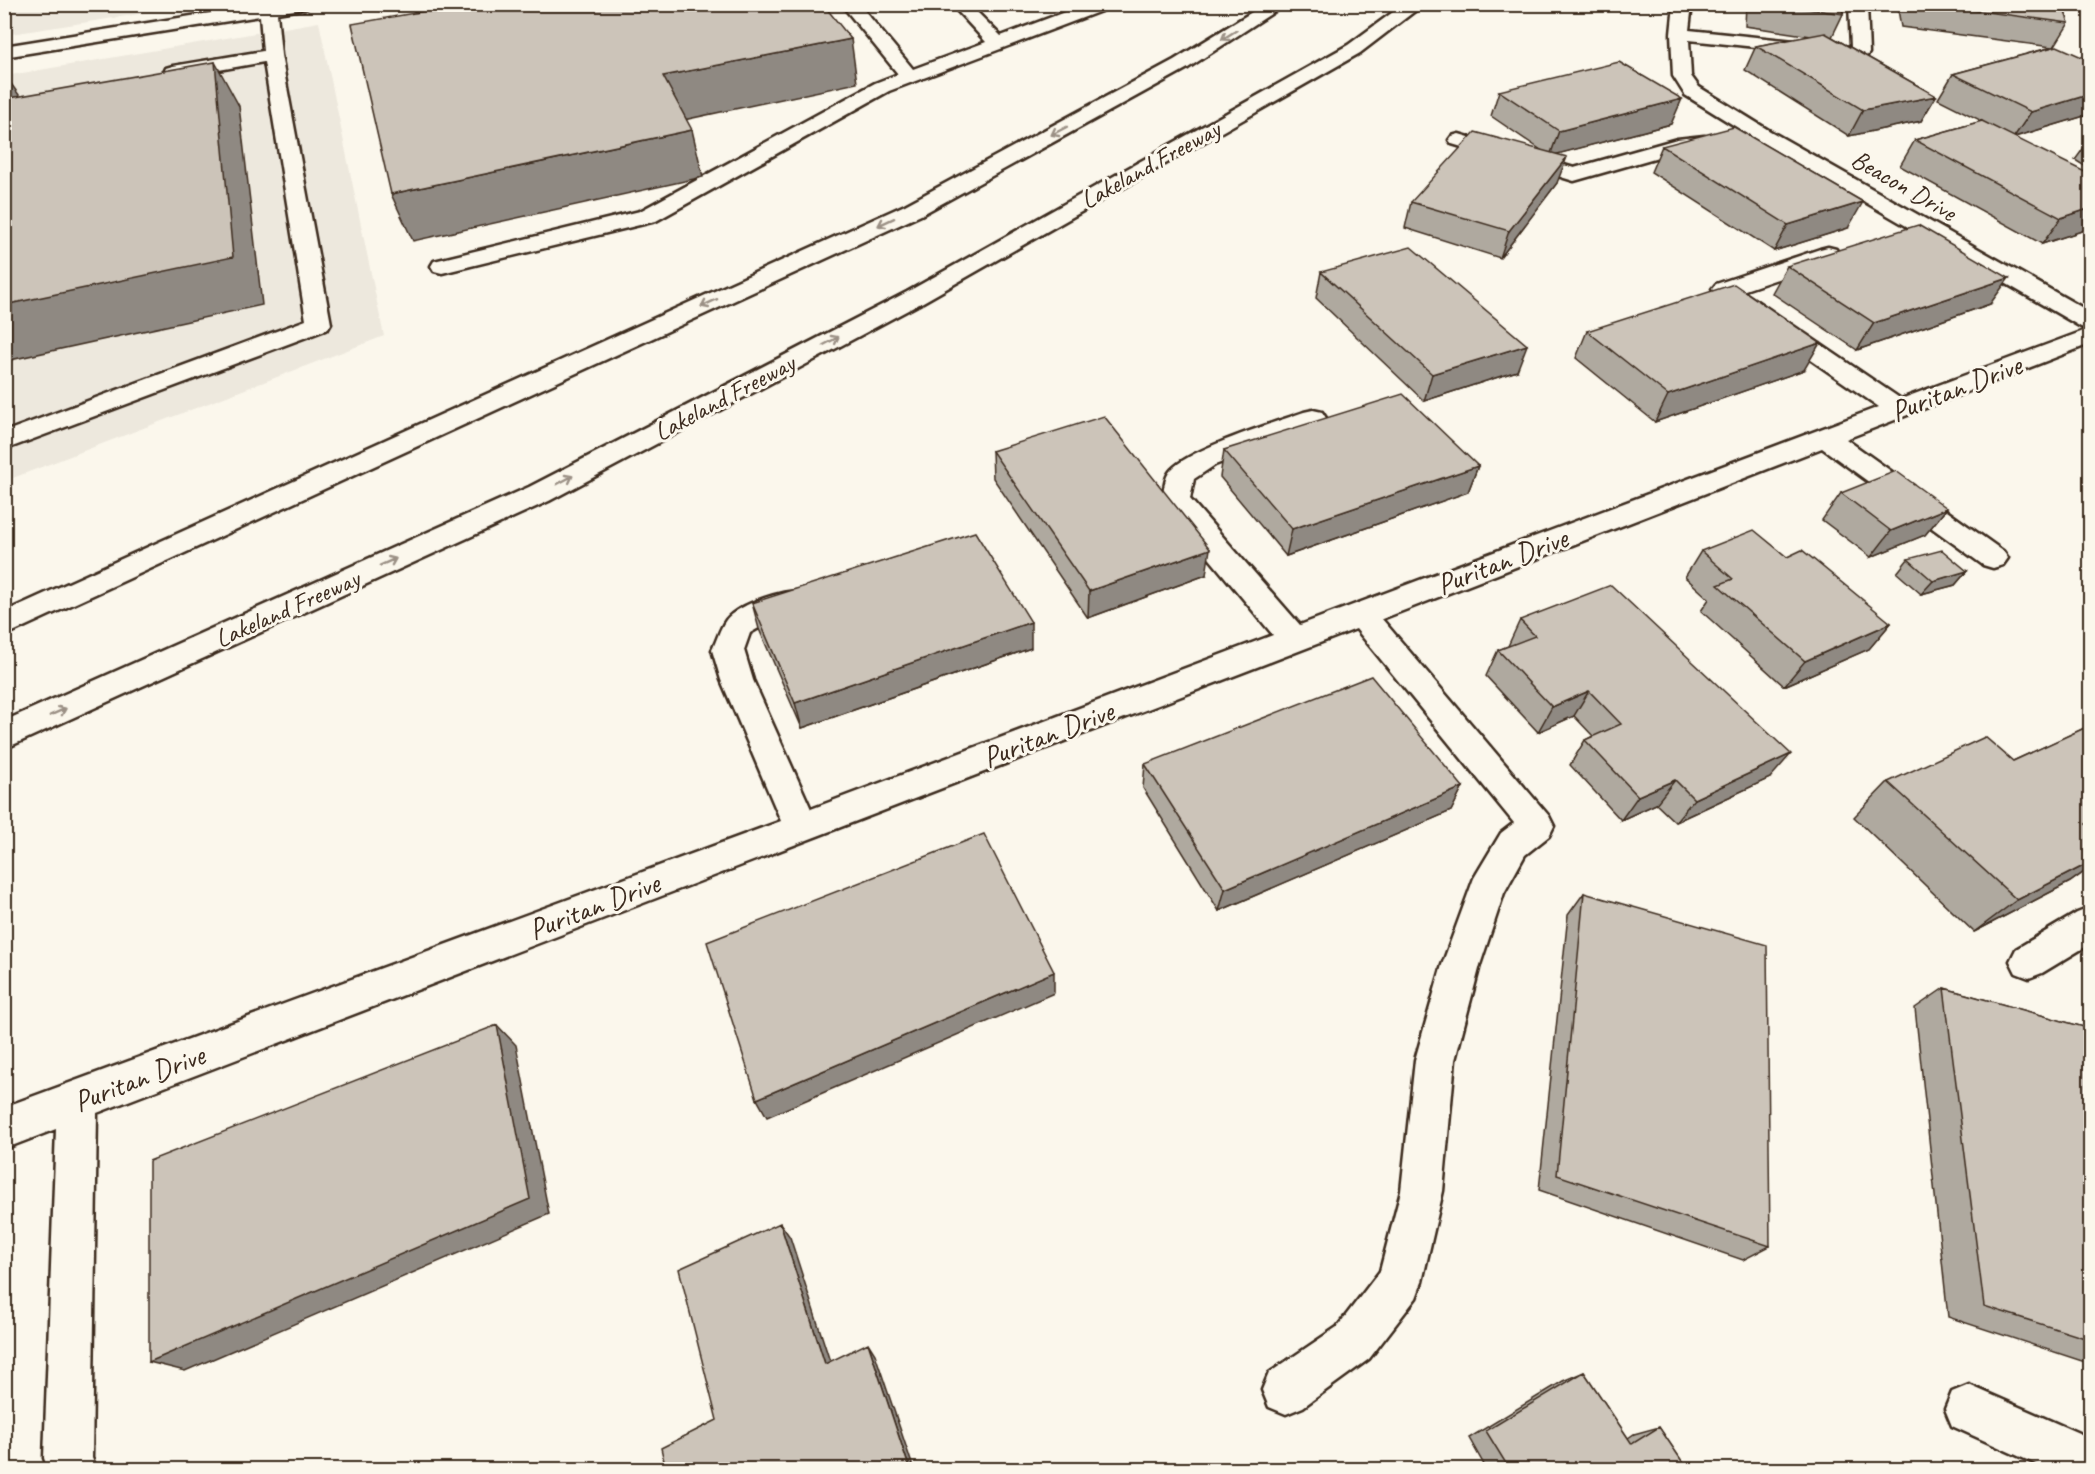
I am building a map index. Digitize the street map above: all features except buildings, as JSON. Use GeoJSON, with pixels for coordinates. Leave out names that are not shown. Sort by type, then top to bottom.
{"type":"FeatureCollection","features":[{"type":"Feature","properties":{"kind":"main road"},"geometry":{"type":"LineString","coordinates":[[4,52],[301,4]]}},
{"type":"Feature","properties":{"kind":"main road"},"geometry":{"type":"LineString","coordinates":[[849,4],[910,77]]}},
{"type":"Feature","properties":{"kind":"main road"},"geometry":{"type":"LineString","coordinates":[[959,4],[998,44]]}},
{"type":"Feature","properties":{"kind":"main road"},"geometry":{"type":"LineString","coordinates":[[442,266],[648,216],[882,87],[1103,4]]}},
{"type":"Feature","properties":{"kind":"main road"},"geometry":{"type":"LineString","coordinates":[[4,625],[913,210],[1181,64],[1278,4]]}},
{"type":"Feature","properties":{"kind":"main road","name":"Lakeland Freeway"},"geometry":{"type":"LineString","coordinates":[[4,736],[539,494],[915,297],[1354,49],[1416,4]]}},
{"type":"Feature","properties":{"kind":"main road"},"geometry":{"type":"LineString","coordinates":[[1683,4],[1680,34],[1860,53],[1858,4]]}},
{"type":"Feature","properties":{"kind":"main road"},"geometry":{"type":"LineString","coordinates":[[4,442],[319,324],[272,55],[268,10]]}},
{"type":"Feature","properties":{"kind":"main road","name":"Beacon Drive"},"geometry":{"type":"LineString","coordinates":[[1680,34],[1682,76],[1692,91],[1918,225],[2091,322]]}},
{"type":"Feature","properties":{"kind":"main road"},"geometry":{"type":"LineString","coordinates":[[156,75],[272,55]]}},
{"type":"Feature","properties":{"kind":"main road"},"geometry":{"type":"LineString","coordinates":[[1459,140],[1574,175],[1677,145],[1763,135]]}},
{"type":"Feature","properties":{"kind":"main road"},"geometry":{"type":"LineString","coordinates":[[1886,236],[1918,225]]}},
{"type":"Feature","properties":{"kind":"main road"},"geometry":{"type":"LineString","coordinates":[[1854,246],[1724,289],[1900,410]]}},
{"type":"Feature","properties":{"kind":"main road","name":"Puritan Drive"},"geometry":{"type":"LineString","coordinates":[[4,1128],[802,828],[2091,336]]}},
{"type":"Feature","properties":{"kind":"main road"},"geometry":{"type":"LineString","coordinates":[[1295,640],[1176,501],[1180,475],[1205,459],[1313,418]]}},
{"type":"Feature","properties":{"kind":"main road"},"geometry":{"type":"LineString","coordinates":[[1826,438],[1993,558]]}},
{"type":"Feature","properties":{"kind":"main road"},"geometry":{"type":"LineString","coordinates":[[802,828],[737,680],[728,650],[738,626],[768,609],[821,592]]}},
{"type":"Feature","properties":{"kind":"main road"},"geometry":{"type":"LineString","coordinates":[[1286,1390],[1353,1343],[1400,1282],[1422,1191],[1435,1060],[1461,965],[1487,889],[1513,844],[1537,826],[1362,615]]}},
{"type":"Feature","properties":{"kind":"main road"},"geometry":{"type":"LineString","coordinates":[[2029,961],[2091,925]]}},
{"type":"Feature","properties":{"kind":"main road"},"geometry":{"type":"LineString","coordinates":[[73,1470],[68,1458],[77,1101]]}},
{"type":"Feature","properties":{"kind":"main road"},"geometry":{"type":"LineString","coordinates":[[1969,1409],[2091,1463]]}},
{"type":"Feature","properties":{"kind":"shaded area"},"geometry":{"type":"Polygon","coordinates":[[[5,4],[197,4],[197,5],[5,35],[5,4]]]}},
{"type":"Feature","properties":{"kind":"shaded area"},"geometry":{"type":"Polygon","coordinates":[[[319,22],[384,336],[5,481],[5,76],[319,22]]]}}]}
